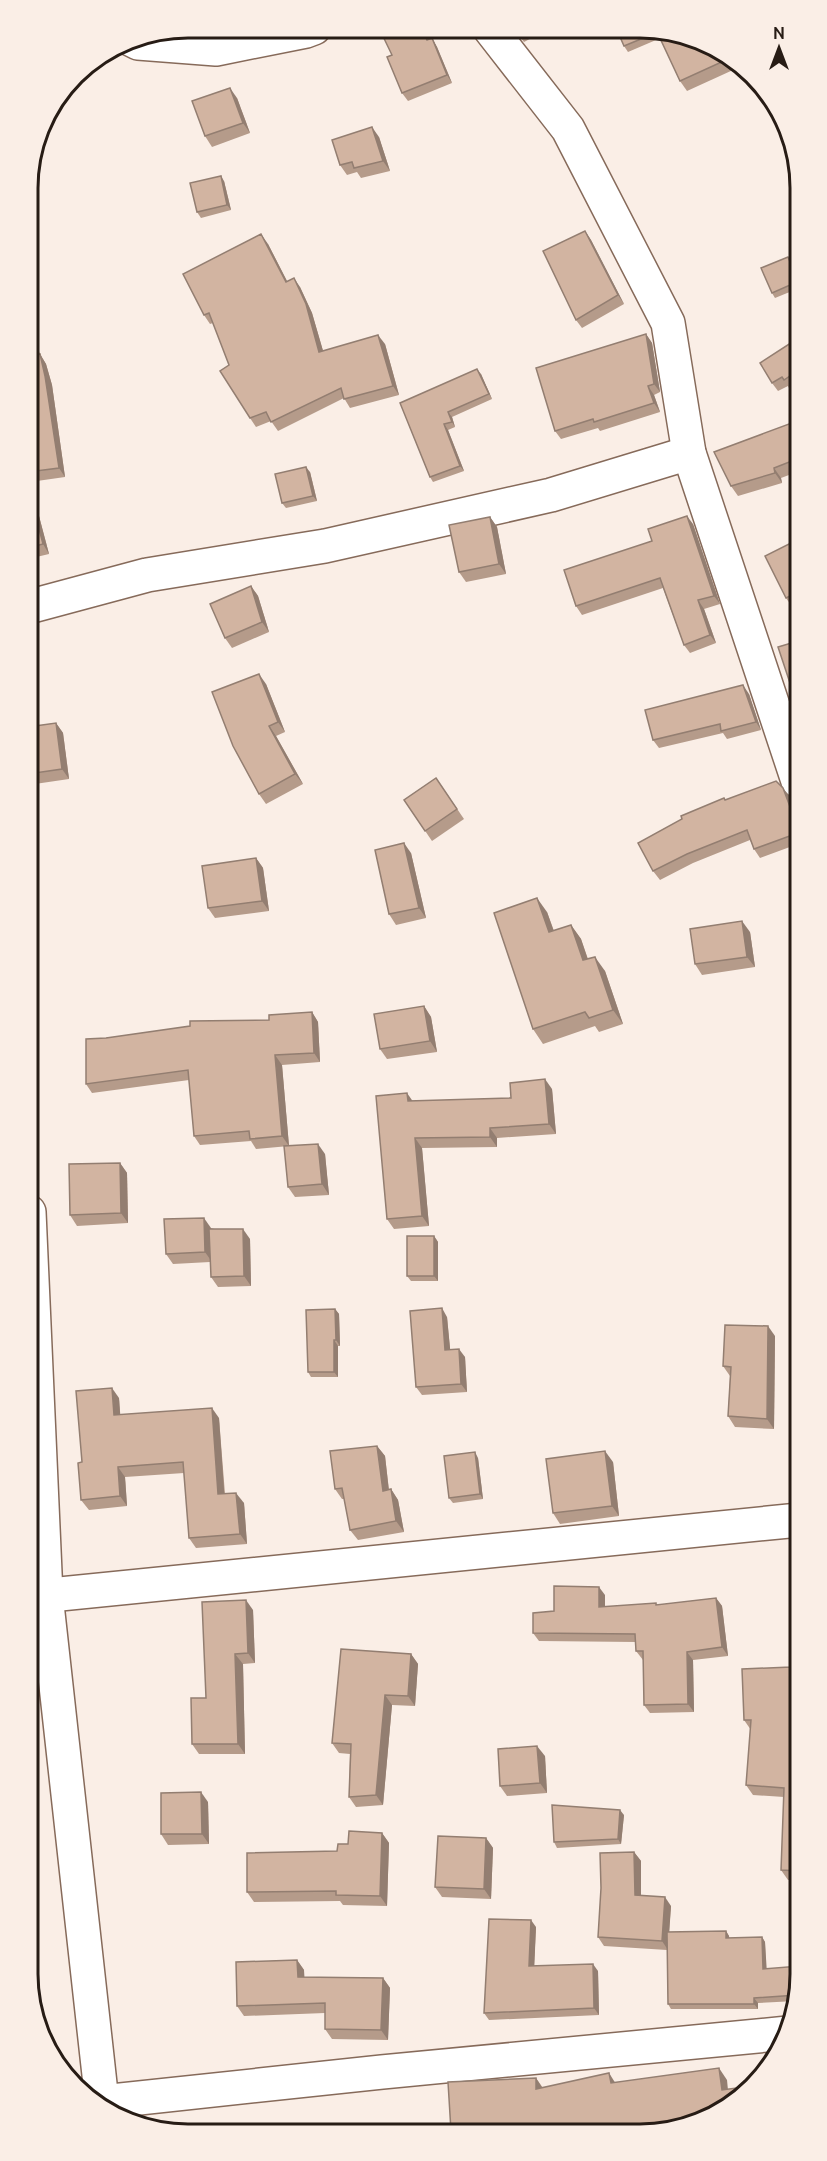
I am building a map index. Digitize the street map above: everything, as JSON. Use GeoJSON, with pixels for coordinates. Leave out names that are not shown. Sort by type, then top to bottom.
{"type":"FeatureCollection","features":[{"type":"Feature","properties":{"kind":"street"},"geometry":{"type":"LineString","coordinates":[[145,44],[216,49],[271,38]]}},
{"type":"Feature","properties":{"kind":"street"},"geometry":{"type":"LineString","coordinates":[[497,38],[568,129],[668,323],[689,453],[790,756]]}},
{"type":"Feature","properties":{"kind":"street"},"geometry":{"type":"LineString","coordinates":[[38,604],[147,576],[325,546],[551,495],[689,453]]}},
{"type":"Feature","properties":{"kind":"street"},"geometry":{"type":"LineString","coordinates":[[101,2095],[38,1596],[789,1521]]}},
{"type":"Feature","properties":{"kind":"street"},"geometry":{"type":"LineString","coordinates":[[110,2101],[776,2034]]}},
{"type":"Feature","properties":{"kind":"building"},"geometry":{"type":"Polygon","coordinates":[[[384,38],[426,38],[427,40],[432,38],[447,75],[402,93],[387,57],[392,55],[384,38]]]}},
{"type":"Feature","properties":{"kind":"building"},"geometry":{"type":"Polygon","coordinates":[[[620,38],[643,38],[624,46],[620,38]]]}},
{"type":"Feature","properties":{"kind":"building"},"geometry":{"type":"Polygon","coordinates":[[[660,39],[687,45],[721,62],[680,81],[660,39]]]}},
{"type":"Feature","properties":{"kind":"building"},"geometry":{"type":"Polygon","coordinates":[[[230,88],[243,123],[205,136],[192,101],[230,88]]]}},
{"type":"Feature","properties":{"kind":"building"},"geometry":{"type":"Polygon","coordinates":[[[372,127],[383,161],[354,168],[352,162],[340,165],[332,140],[372,127]]]}},
{"type":"Feature","properties":{"kind":"building"},"geometry":{"type":"Polygon","coordinates":[[[221,176],[227,205],[197,212],[190,183],[221,176]]]}},
{"type":"Feature","properties":{"kind":"building"},"geometry":{"type":"Polygon","coordinates":[[[585,231],[618,295],[576,320],[543,251],[585,231]]]}},
{"type":"Feature","properties":{"kind":"building"},"geometry":{"type":"Polygon","coordinates":[[[261,234],[286,282],[294,278],[306,304],[319,352],[378,335],[393,386],[344,399],[341,388],[271,422],[266,412],[250,418],[220,371],[229,365],[209,313],[204,315],[183,274],[261,234]]]}},
{"type":"Feature","properties":{"kind":"building"},"geometry":{"type":"Polygon","coordinates":[[[788,257],[790,285],[772,293],[761,268],[788,257]]]}},
{"type":"Feature","properties":{"kind":"building"},"geometry":{"type":"Polygon","coordinates":[[[646,334],[654,384],[648,386],[654,403],[594,422],[593,419],[555,431],[536,368],[646,334]]]}},
{"type":"Feature","properties":{"kind":"building"},"geometry":{"type":"Polygon","coordinates":[[[790,344],[790,376],[784,380],[782,377],[772,383],[760,363],[790,344]]]}},
{"type":"Feature","properties":{"kind":"building"},"geometry":{"type":"Polygon","coordinates":[[[38,354],[40,354],[45,376],[59,468],[38,471],[38,354]]]}},
{"type":"Feature","properties":{"kind":"building"},"geometry":{"type":"Polygon","coordinates":[[[477,369],[489,394],[448,412],[452,422],[444,424],[460,466],[430,477],[400,403],[477,369]]]}},
{"type":"Feature","properties":{"kind":"building"},"geometry":{"type":"Polygon","coordinates":[[[790,424],[790,462],[774,468],[775,473],[731,486],[714,452],[790,424]]]}},
{"type":"Feature","properties":{"kind":"building"},"geometry":{"type":"Polygon","coordinates":[[[306,467],[313,496],[282,503],[275,474],[306,467]]]}},
{"type":"Feature","properties":{"kind":"building"},"geometry":{"type":"Polygon","coordinates":[[[687,516],[714,596],[698,600],[710,635],[684,645],[660,578],[576,606],[564,570],[652,541],[648,529],[687,516]]]}},
{"type":"Feature","properties":{"kind":"building"},"geometry":{"type":"Polygon","coordinates":[[[490,517],[499,564],[459,572],[449,525],[490,517]]]}},
{"type":"Feature","properties":{"kind":"building"},"geometry":{"type":"Polygon","coordinates":[[[38,525],[43,544],[38,545],[38,525]]]}},
{"type":"Feature","properties":{"kind":"building"},"geometry":{"type":"Polygon","coordinates":[[[790,544],[790,596],[786,598],[765,556],[790,544]]]}},
{"type":"Feature","properties":{"kind":"building"},"geometry":{"type":"Polygon","coordinates":[[[251,586],[262,622],[225,638],[210,604],[251,586]]]}},
{"type":"Feature","properties":{"kind":"building"},"geometry":{"type":"Polygon","coordinates":[[[790,643],[790,682],[778,647],[790,643]]]}},
{"type":"Feature","properties":{"kind":"building"},"geometry":{"type":"Polygon","coordinates":[[[259,674],[278,722],[269,726],[295,774],[259,794],[233,746],[212,692],[259,674]]]}},
{"type":"Feature","properties":{"kind":"building"},"geometry":{"type":"Polygon","coordinates":[[[743,685],[756,722],[721,731],[720,724],[653,740],[645,710],[743,685]]]}},
{"type":"Feature","properties":{"kind":"building"},"geometry":{"type":"Polygon","coordinates":[[[56,723],[62,769],[38,773],[38,726],[56,723]]]}},
{"type":"Feature","properties":{"kind":"building"},"geometry":{"type":"Polygon","coordinates":[[[436,778],[457,809],[425,831],[404,800],[436,778]]]}},
{"type":"Feature","properties":{"kind":"building"},"geometry":{"type":"Polygon","coordinates":[[[776,781],[783,788],[790,806],[790,836],[754,849],[747,830],[687,854],[653,871],[638,843],[682,819],[681,816],[724,798],[725,800],[776,781]]]}},
{"type":"Feature","properties":{"kind":"building"},"geometry":{"type":"Polygon","coordinates":[[[404,843],[419,908],[389,914],[375,850],[404,843]]]}},
{"type":"Feature","properties":{"kind":"building"},"geometry":{"type":"Polygon","coordinates":[[[256,858],[262,901],[208,908],[202,866],[256,858]]]}},
{"type":"Feature","properties":{"kind":"building"},"geometry":{"type":"Polygon","coordinates":[[[537,898],[549,932],[571,925],[583,960],[595,957],[613,1010],[589,1018],[585,1012],[533,1029],[494,913],[537,898]]]}},
{"type":"Feature","properties":{"kind":"building"},"geometry":{"type":"Polygon","coordinates":[[[742,921],[747,957],[695,964],[690,929],[742,921]]]}},
{"type":"Feature","properties":{"kind":"building"},"geometry":{"type":"Polygon","coordinates":[[[424,1006],[430,1041],[380,1049],[374,1014],[424,1006]]]}},
{"type":"Feature","properties":{"kind":"building"},"geometry":{"type":"Polygon","coordinates":[[[312,1012],[314,1053],[275,1055],[282,1136],[250,1139],[249,1131],[194,1136],[188,1070],[86,1084],[86,1039],[190,1026],[190,1021],[269,1020],[269,1015],[312,1012]]]}},
{"type":"Feature","properties":{"kind":"building"},"geometry":{"type":"Polygon","coordinates":[[[545,1079],[549,1124],[490,1128],[490,1137],[415,1138],[422,1216],[387,1219],[376,1096],[407,1093],[408,1101],[511,1098],[510,1083],[545,1079]]]}},
{"type":"Feature","properties":{"kind":"building"},"geometry":{"type":"Polygon","coordinates":[[[318,1144],[322,1184],[288,1187],[284,1146],[318,1144]]]}},
{"type":"Feature","properties":{"kind":"building"},"geometry":{"type":"Polygon","coordinates":[[[120,1163],[121,1213],[70,1215],[69,1164],[120,1163]]]}},
{"type":"Feature","properties":{"kind":"building"},"geometry":{"type":"Polygon","coordinates":[[[204,1218],[205,1252],[166,1254],[164,1219],[204,1218]]]}},
{"type":"Feature","properties":{"kind":"building"},"geometry":{"type":"Polygon","coordinates":[[[209,1229],[243,1229],[244,1276],[211,1277],[209,1229]]]}},
{"type":"Feature","properties":{"kind":"building"},"geometry":{"type":"Polygon","coordinates":[[[407,1236],[434,1236],[434,1276],[407,1276],[407,1236]]]}},
{"type":"Feature","properties":{"kind":"building"},"geometry":{"type":"Polygon","coordinates":[[[442,1308],[445,1350],[459,1349],[461,1384],[416,1387],[410,1311],[442,1308]]]}},
{"type":"Feature","properties":{"kind":"building"},"geometry":{"type":"Polygon","coordinates":[[[335,1309],[334,1372],[308,1372],[306,1310],[335,1309]]]}},
{"type":"Feature","properties":{"kind":"building"},"geometry":{"type":"Polygon","coordinates":[[[725,1325],[768,1326],[767,1419],[728,1416],[731,1367],[723,1366],[725,1325]]]}},
{"type":"Feature","properties":{"kind":"building"},"geometry":{"type":"Polygon","coordinates":[[[112,1388],[114,1415],[212,1408],[218,1494],[236,1493],[240,1534],[189,1538],[183,1462],[118,1467],[120,1496],[81,1500],[78,1463],[82,1462],[76,1391],[112,1388]]]}},
{"type":"Feature","properties":{"kind":"building"},"geometry":{"type":"Polygon","coordinates":[[[377,1446],[383,1491],[391,1489],[396,1521],[350,1530],[342,1488],[335,1489],[330,1451],[377,1446]]]}},
{"type":"Feature","properties":{"kind":"building"},"geometry":{"type":"Polygon","coordinates":[[[605,1451],[612,1506],[553,1513],[546,1459],[605,1451]]]}},
{"type":"Feature","properties":{"kind":"building"},"geometry":{"type":"Polygon","coordinates":[[[475,1452],[480,1494],[449,1498],[444,1456],[475,1452]]]}},
{"type":"Feature","properties":{"kind":"building"},"geometry":{"type":"Polygon","coordinates":[[[554,1586],[599,1587],[599,1607],[656,1603],[656,1605],[716,1598],[722,1647],[687,1652],[688,1704],[644,1705],[643,1651],[636,1651],[635,1634],[533,1633],[533,1613],[554,1611],[554,1586]]]}},
{"type":"Feature","properties":{"kind":"building"},"geometry":{"type":"Polygon","coordinates":[[[246,1600],[248,1653],[235,1654],[238,1744],[192,1744],[191,1698],[206,1698],[202,1602],[246,1600]]]}},
{"type":"Feature","properties":{"kind":"building"},"geometry":{"type":"Polygon","coordinates":[[[341,1649],[411,1654],[408,1696],[385,1695],[376,1795],[349,1797],[351,1744],[332,1743],[341,1649]]]}},
{"type":"Feature","properties":{"kind":"building"},"geometry":{"type":"Polygon","coordinates":[[[789,1667],[789,1870],[781,1870],[784,1788],[746,1785],[751,1720],[744,1720],[742,1669],[789,1667]]]}},
{"type":"Feature","properties":{"kind":"building"},"geometry":{"type":"Polygon","coordinates":[[[537,1746],[540,1783],[500,1786],[498,1749],[537,1746]]]}},
{"type":"Feature","properties":{"kind":"building"},"geometry":{"type":"Polygon","coordinates":[[[201,1792],[202,1834],[161,1834],[161,1793],[201,1792]]]}},
{"type":"Feature","properties":{"kind":"building"},"geometry":{"type":"Polygon","coordinates":[[[552,1805],[620,1810],[618,1839],[554,1842],[552,1805]]]}},
{"type":"Feature","properties":{"kind":"building"},"geometry":{"type":"Polygon","coordinates":[[[349,1831],[382,1833],[380,1896],[336,1895],[336,1891],[247,1892],[247,1853],[337,1851],[338,1844],[348,1844],[349,1831]]]}},
{"type":"Feature","properties":{"kind":"building"},"geometry":{"type":"Polygon","coordinates":[[[438,1836],[486,1838],[484,1889],[435,1887],[438,1836]]]}},
{"type":"Feature","properties":{"kind":"building"},"geometry":{"type":"Polygon","coordinates":[[[634,1852],[635,1895],[665,1897],[662,1941],[598,1937],[601,1888],[600,1853],[634,1852]]]}},
{"type":"Feature","properties":{"kind":"building"},"geometry":{"type":"Polygon","coordinates":[[[489,1919],[531,1920],[529,1966],[593,1964],[594,2008],[484,2013],[489,1919]]]}},
{"type":"Feature","properties":{"kind":"building"},"geometry":{"type":"Polygon","coordinates":[[[726,1931],[726,1938],[762,1937],[763,1969],[789,1967],[788,1996],[754,1998],[754,2004],[668,2004],[667,1932],[726,1931]]]}},
{"type":"Feature","properties":{"kind":"building"},"geometry":{"type":"Polygon","coordinates":[[[297,1960],[298,1977],[383,1978],[381,2030],[325,2029],[325,2003],[237,2006],[236,1962],[297,1960]]]}},
{"type":"Feature","properties":{"kind":"building"},"geometry":{"type":"Polygon","coordinates":[[[719,2068],[722,2090],[735,2088],[723,2098],[697,2112],[668,2121],[639,2124],[451,2124],[448,2082],[536,2078],[536,2089],[609,2073],[611,2083],[719,2068]]]}}]}
